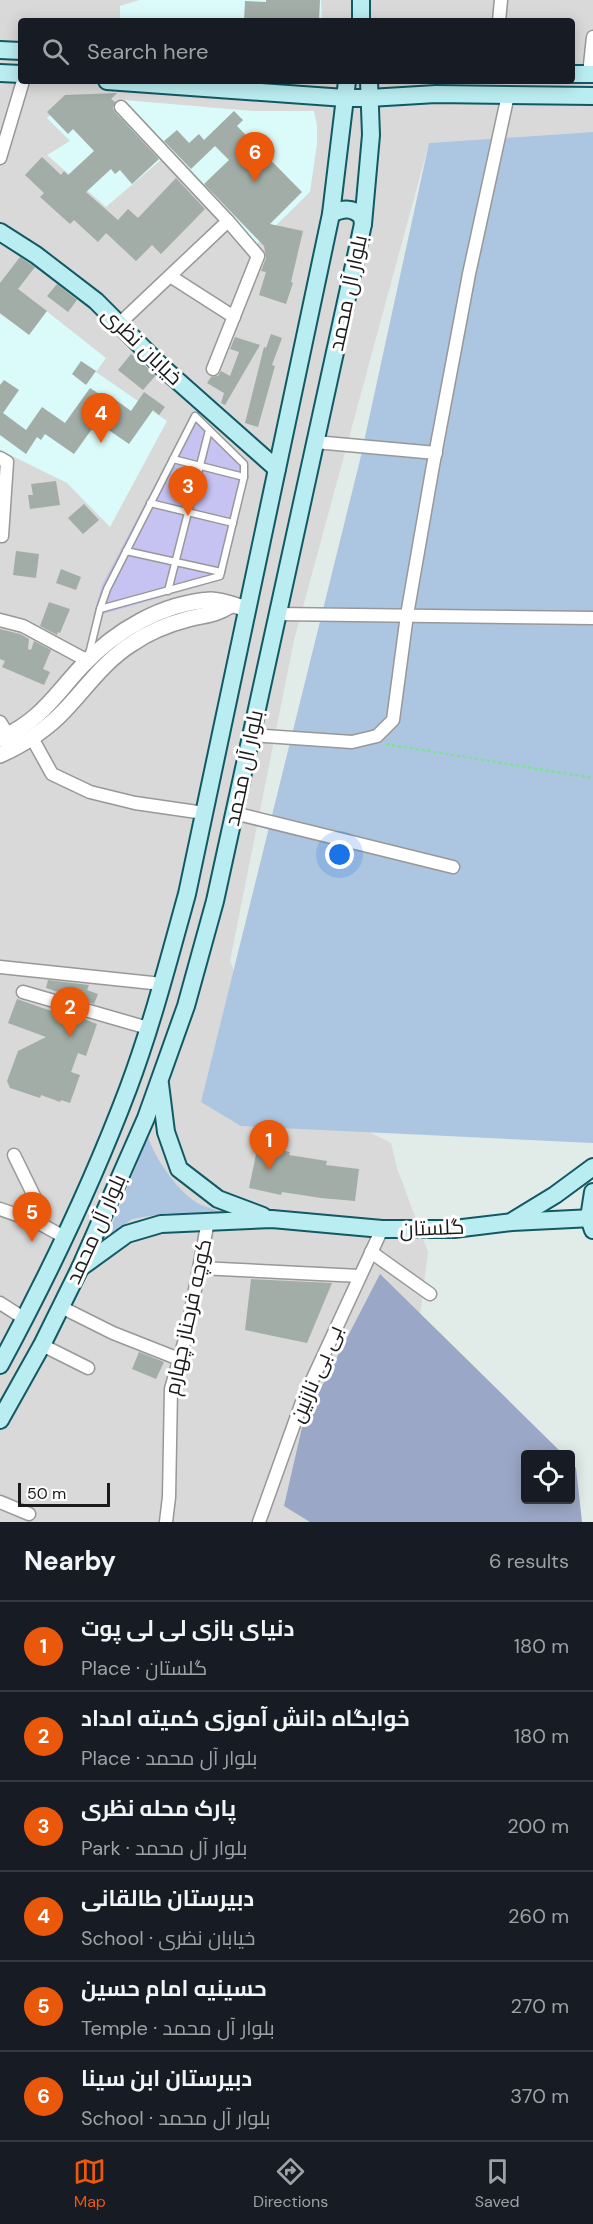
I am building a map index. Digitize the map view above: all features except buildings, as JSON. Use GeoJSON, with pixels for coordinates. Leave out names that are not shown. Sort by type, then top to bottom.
{"type":"FeatureCollection","features":[{"type":"Feature","properties":{"kind":"main road"},"geometry":{"type":"LineString","coordinates":[[361,0],[361,18]]}},
{"type":"Feature","properties":{"kind":"main road"},"geometry":{"type":"LineString","coordinates":[[0,73],[18,74]]}},
{"type":"Feature","properties":{"kind":"main road"},"geometry":{"type":"LineString","coordinates":[[197,84],[346,89],[369,98],[436,94],[593,96]]}},
{"type":"Feature","properties":{"kind":"main road","name":"بلوار آل محمد"},"geometry":{"type":"LineString","coordinates":[[0,1420],[42,1345],[80,1268],[146,1118],[186,1006],[215,901],[363,224],[371,135],[369,84]]}},
{"type":"Feature","properties":{"kind":"main road","name":"بلوار آل محمد"},"geometry":{"type":"LineString","coordinates":[[0,1365],[66,1238],[128,1089],[162,984],[187,894],[204,813],[239,607],[277,469],[331,214],[346,89]]}},
{"type":"Feature","properties":{"kind":"main road"},"geometry":{"type":"LineString","coordinates":[[331,214],[344,209],[353,210],[362,217],[363,224]]}},
{"type":"Feature","properties":{"kind":"main road","name":"خیابان نظری"},"geometry":{"type":"LineString","coordinates":[[0,232],[36,255],[96,301],[162,367],[277,469]]}},
{"type":"Feature","properties":{"kind":"main road"},"geometry":{"type":"LineString","coordinates":[[187,894],[215,901]]}},
{"type":"Feature","properties":{"kind":"main road","name":"گلستان"},"geometry":{"type":"LineString","coordinates":[[160,1080],[166,1132],[179,1169],[218,1199],[272,1219]]}},
{"type":"Feature","properties":{"kind":"main road"},"geometry":{"type":"LineString","coordinates":[[512,1222],[555,1195],[593,1167]]}},
{"type":"Feature","properties":{"kind":"main road"},"geometry":{"type":"LineString","coordinates":[[592,1222],[593,1192]]}},
{"type":"Feature","properties":{"kind":"main road","name":"گلستان"},"geometry":{"type":"LineString","coordinates":[[80,1268],[127,1234],[161,1224],[272,1219],[382,1229],[454,1229],[512,1222],[592,1222]]}},
{"type":"Feature","properties":{"kind":"main road"},"geometry":{"type":"LineString","coordinates":[[0,1370],[19,1388]]}},
{"type":"Feature","properties":{"kind":"street"},"geometry":{"type":"LineString","coordinates":[[499,18],[501,0]]}},
{"type":"Feature","properties":{"kind":"street"},"geometry":{"type":"LineString","coordinates":[[585,75],[593,37]]}},
{"type":"Feature","properties":{"kind":"street"},"geometry":{"type":"LineString","coordinates":[[0,158],[22,84]]}},
{"type":"Feature","properties":{"kind":"street"},"geometry":{"type":"LineString","coordinates":[[251,735],[352,742],[377,736],[393,720],[408,615],[436,453],[469,274],[508,95]]}},
{"type":"Feature","properties":{"kind":"street"},"geometry":{"type":"LineString","coordinates":[[121,106],[258,256],[213,369]]}},
{"type":"Feature","properties":{"kind":"street"},"geometry":{"type":"LineString","coordinates":[[119,324],[228,221]]}},
{"type":"Feature","properties":{"kind":"street"},"geometry":{"type":"LineString","coordinates":[[170,276],[234,317]]}},
{"type":"Feature","properties":{"kind":"street"},"geometry":{"type":"LineString","coordinates":[[315,442],[436,453]]}},
{"type":"Feature","properties":{"kind":"street"},"geometry":{"type":"LineString","coordinates":[[0,458],[7,462],[2,536]]}},
{"type":"Feature","properties":{"kind":"street"},"geometry":{"type":"LineString","coordinates":[[3,732],[23,726],[47,708],[88,661],[124,630],[153,615],[183,605],[214,600],[239,607]]}},
{"type":"Feature","properties":{"kind":"street"},"geometry":{"type":"LineString","coordinates":[[0,755],[32,738],[57,718],[103,666],[132,643],[172,624],[216,615],[239,607]]}},
{"type":"Feature","properties":{"kind":"street"},"geometry":{"type":"LineString","coordinates":[[277,614],[593,618]]}},
{"type":"Feature","properties":{"kind":"street"},"geometry":{"type":"LineString","coordinates":[[0,620],[23,626],[88,661]]}},
{"type":"Feature","properties":{"kind":"street"},"geometry":{"type":"LineString","coordinates":[[32,738],[52,774],[90,792],[135,803],[204,813]]}},
{"type":"Feature","properties":{"kind":"street"},"geometry":{"type":"LineString","coordinates":[[234,813],[453,867]]}},
{"type":"Feature","properties":{"kind":"street"},"geometry":{"type":"LineString","coordinates":[[0,967],[162,984]]}},
{"type":"Feature","properties":{"kind":"street"},"geometry":{"type":"LineString","coordinates":[[22,992],[148,1028]]}},
{"type":"Feature","properties":{"kind":"street"},"geometry":{"type":"LineString","coordinates":[[14,1155],[37,1202],[38,1222]]}},
{"type":"Feature","properties":{"kind":"street"},"geometry":{"type":"LineString","coordinates":[[0,1209],[38,1222],[66,1238]]}},
{"type":"Feature","properties":{"kind":"street","name":"کوچه فرحناز چهارم"},"geometry":{"type":"LineString","coordinates":[[165,1522],[169,1497],[171,1389],[200,1268],[208,1221]]}},
{"type":"Feature","properties":{"kind":"street","name":"بی بی نازنین"},"geometry":{"type":"LineString","coordinates":[[259,1522],[302,1402],[382,1229]]}},
{"type":"Feature","properties":{"kind":"street"},"geometry":{"type":"LineString","coordinates":[[371,1252],[430,1294]]}},
{"type":"Feature","properties":{"kind":"street"},"geometry":{"type":"LineString","coordinates":[[200,1268],[360,1276]]}},
{"type":"Feature","properties":{"kind":"street"},"geometry":{"type":"LineString","coordinates":[[0,1303],[25,1319]]}},
{"type":"Feature","properties":{"kind":"street"},"geometry":{"type":"LineString","coordinates":[[61,1307],[113,1333],[179,1359]]}},
{"type":"Feature","properties":{"kind":"street"},"geometry":{"type":"LineString","coordinates":[[42,1345],[88,1368]]}},
{"type":"Feature","properties":{"kind":"street"},"geometry":{"type":"LineString","coordinates":[[0,1503],[29,1515]]}},
{"type":"Feature","properties":{"kind":"lane"},"geometry":{"type":"LineString","coordinates":[[88,661],[100,609],[107,589],[195,416],[244,464],[244,477],[220,576],[100,609]]}},
{"type":"Feature","properties":{"kind":"lane"},"geometry":{"type":"LineString","coordinates":[[168,591],[209,430]]}},
{"type":"Feature","properties":{"kind":"lane"},"geometry":{"type":"LineString","coordinates":[[173,459],[244,477]]}},
{"type":"Feature","properties":{"kind":"lane"},"geometry":{"type":"LineString","coordinates":[[150,503],[233,523]]}},
{"type":"Feature","properties":{"kind":"lane"},"geometry":{"type":"LineString","coordinates":[[126,551],[221,572]]}},
{"type":"Feature","properties":{"kind":"path"},"geometry":{"type":"LineString","coordinates":[[383,744],[593,778]]}},
{"type":"Feature","properties":{"kind":"shaded area"},"geometry":{"type":"Polygon","coordinates":[[[0,0],[593,0],[593,132],[429,143],[294,640],[230,961],[278,1085],[391,1143],[397,1168],[428,1252],[417,1339],[414,1522],[0,1522],[0,0]]]}},
{"type":"Feature","properties":{"kind":"shaded area"},"geometry":{"type":"Polygon","coordinates":[[[139,0],[321,0],[322,18],[120,18],[120,6],[139,0]]]}},
{"type":"Feature","properties":{"kind":"shaded area"},"geometry":{"type":"Polygon","coordinates":[[[68,98],[106,98],[162,159],[106,207],[47,155],[70,141],[47,118],[68,98]]]}},
{"type":"Feature","properties":{"kind":"shaded area"},"geometry":{"type":"Polygon","coordinates":[[[124,100],[253,111],[314,111],[317,144],[310,192],[257,244],[124,100]]]}},
{"type":"Feature","properties":{"kind":"shaded area"},"geometry":{"type":"Polygon","coordinates":[[[593,132],[593,1143],[241,1126],[201,1102],[360,460],[429,143],[593,132]]]}},
{"type":"Feature","properties":{"kind":"shaded area"},"geometry":{"type":"Polygon","coordinates":[[[30,298],[106,358],[96,372],[167,421],[110,527],[67,483],[0,450],[0,314],[12,322],[30,298]]]}},
{"type":"Feature","properties":{"kind":"shaded area"},"geometry":{"type":"Polygon","coordinates":[[[194,410],[246,461],[248,473],[224,579],[93,617],[102,585],[194,410]]]}},
{"type":"Feature","properties":{"kind":"shaded area"},"geometry":{"type":"Polygon","coordinates":[[[148,1137],[162,1166],[185,1193],[201,1205],[224,1213],[167,1213],[132,1219],[107,1237],[148,1137]]]}},
{"type":"Feature","properties":{"kind":"shaded area"},"geometry":{"type":"Polygon","coordinates":[[[380,1274],[559,1450],[521,1450],[521,1504],[575,1504],[575,1467],[582,1522],[310,1522],[284,1506],[303,1423],[380,1274]]]}},
{"type":"Feature","properties":{"kind":"place","name":"دبیرستان ابن سینا"},"geometry":{"type":"Point","coordinates":[255,182]}},
{"type":"Feature","properties":{"kind":"place","name":"دبیرستان طالقانی"},"geometry":{"type":"Point","coordinates":[101,443]}},
{"type":"Feature","properties":{"kind":"place","name":"پارک محله نظری"},"geometry":{"type":"Point","coordinates":[188,516]}},
{"type":"Feature","properties":{"kind":"place","name":"خوابگاه دانش آموزی کمیته امداد"},"geometry":{"type":"Point","coordinates":[70,1037]}},
{"type":"Feature","properties":{"kind":"place","name":"دنیای بازی لی لی پوت"},"geometry":{"type":"Point","coordinates":[269,1170]}},
{"type":"Feature","properties":{"kind":"place","name":"حسینیه امام حسین"},"geometry":{"type":"Point","coordinates":[32,1242]}}]}
